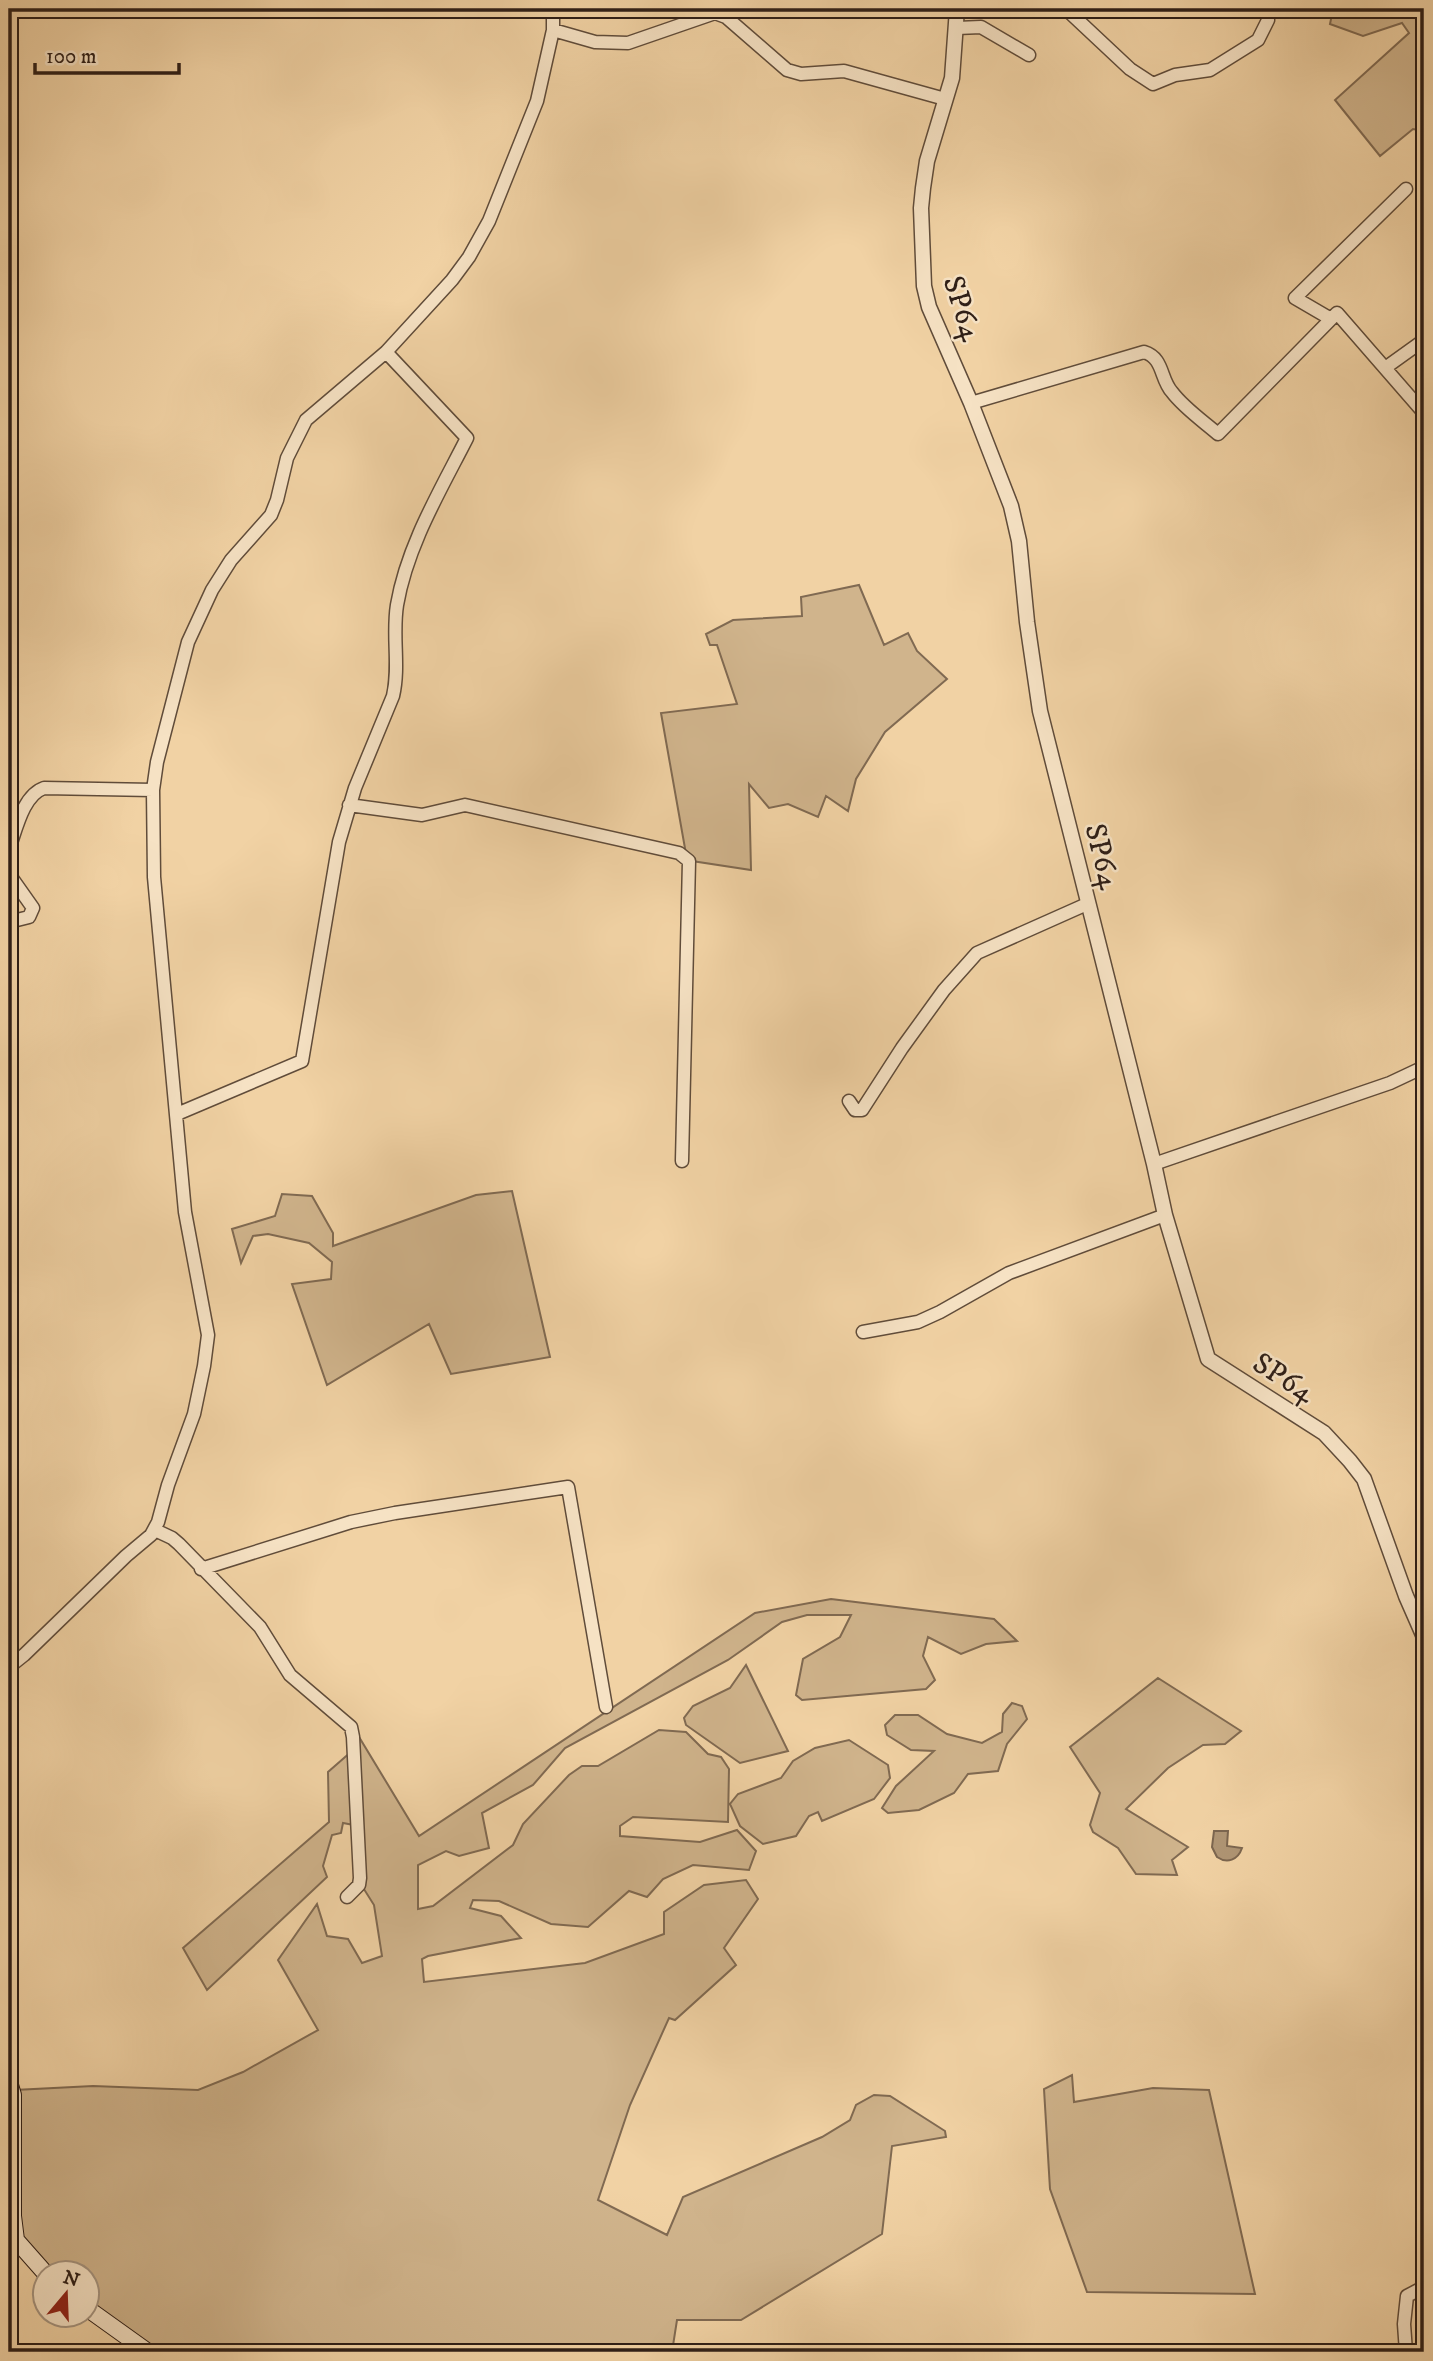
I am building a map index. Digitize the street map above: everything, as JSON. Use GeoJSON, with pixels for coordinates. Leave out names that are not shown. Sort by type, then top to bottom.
{"type":"FeatureCollection","features":[{"type":"Feature","properties":{"kind":"main road"},"geometry":{"type":"LineString","coordinates":[[9,2082],[13,2095],[13,2216],[16,2240],[34,2260]]}},
{"type":"Feature","properties":{"kind":"main road"},"geometry":{"type":"LineString","coordinates":[[102,2319],[148,2352]]}},
{"type":"Feature","properties":{"kind":"street"},"geometry":{"type":"LineString","coordinates":[[9,1667],[155,1530],[194,1414],[208,1335],[185,1212],[156,907],[153,790],[157,762],[188,642],[212,590],[231,560],[271,516],[287,458],[306,419],[386,352],[452,280],[489,221],[537,101],[553,30],[553,9]]}},
{"type":"Feature","properties":{"kind":"street","name":"SP64"},"geometry":{"type":"LineString","coordinates":[[957,9],[951,78],[925,174],[921,208],[922,262],[929,306],[1011,506],[1019,541],[1040,712],[1165,1215],[1208,1360],[1324,1433],[1350,1461],[1364,1479],[1406,1596],[1424,1637]]}},
{"type":"Feature","properties":{"kind":"street"},"geometry":{"type":"LineString","coordinates":[[1066,9],[1129,69],[1153,84],[1175,75],[1210,70],[1258,40],[1268,20]]}},
{"type":"Feature","properties":{"kind":"street"},"geometry":{"type":"LineString","coordinates":[[553,30],[595,42],[628,43],[715,13],[726,17],[780,66],[793,72],[844,71],[945,99]]}},
{"type":"Feature","properties":{"kind":"street"},"geometry":{"type":"LineString","coordinates":[[957,28],[981,27],[1029,55]]}},
{"type":"Feature","properties":{"kind":"street"},"geometry":{"type":"LineString","coordinates":[[1331,319],[1296,298],[1406,188]]}},
{"type":"Feature","properties":{"kind":"street"},"geometry":{"type":"LineString","coordinates":[[971,403],[1144,352],[1154,356],[1172,394],[1218,434],[1337,313],[1424,413]]}},
{"type":"Feature","properties":{"kind":"street"},"geometry":{"type":"LineString","coordinates":[[1385,368],[1424,340]]}},
{"type":"Feature","properties":{"kind":"street"},"geometry":{"type":"LineString","coordinates":[[177,1114],[302,1062],[333,872],[349,805],[397,681],[394,623],[397,603],[410,557],[422,528],[467,438],[386,352]]}},
{"type":"Feature","properties":{"kind":"street"},"geometry":{"type":"LineString","coordinates":[[9,849],[30,797],[38,790],[153,790]]}},
{"type":"Feature","properties":{"kind":"street"},"geometry":{"type":"LineString","coordinates":[[349,805],[422,815],[465,805],[679,853],[686,858],[689,862],[688,956],[682,1161]]}},
{"type":"Feature","properties":{"kind":"street"},"geometry":{"type":"LineString","coordinates":[[9,874],[33,908],[29,917],[9,922]]}},
{"type":"Feature","properties":{"kind":"street"},"geometry":{"type":"LineString","coordinates":[[849,1101],[855,1110],[862,1110],[944,990],[977,953],[1087,904]]}},
{"type":"Feature","properties":{"kind":"street"},"geometry":{"type":"LineString","coordinates":[[1154,1164],[1390,1083],[1424,1067]]}},
{"type":"Feature","properties":{"kind":"street"},"geometry":{"type":"LineString","coordinates":[[863,1332],[918,1322],[1010,1273],[1165,1215]]}},
{"type":"Feature","properties":{"kind":"street"},"geometry":{"type":"LineString","coordinates":[[201,1569],[351,1522],[568,1487],[606,1707]]}},
{"type":"Feature","properties":{"kind":"street"},"geometry":{"type":"LineString","coordinates":[[155,1530],[172,1538],[260,1628],[290,1675],[351,1727],[360,1878],[359,1885],[347,1897]]}},
{"type":"Feature","properties":{"kind":"street"},"geometry":{"type":"LineString","coordinates":[[1406,2352],[1404,2324],[1408,2296],[1424,2287]]}},
{"type":"Feature","properties":{"kind":"shaded area"},"geometry":{"type":"Polygon","coordinates":[[[1333,9],[1424,9],[1424,131],[1413,129],[1380,156],[1335,100],[1409,33],[1402,23],[1363,36],[1330,24],[1333,9]]]}},
{"type":"Feature","properties":{"kind":"shaded area"},"geometry":{"type":"Polygon","coordinates":[[[859,585],[884,645],[908,633],[917,651],[947,679],[885,732],[856,779],[848,811],[826,796],[818,817],[788,804],[769,808],[749,784],[751,870],[692,861],[686,854],[661,713],[737,704],[717,645],[710,645],[706,634],[733,620],[802,616],[801,597],[859,585]]]}},
{"type":"Feature","properties":{"kind":"shaded area"},"geometry":{"type":"Polygon","coordinates":[[[512,1191],[550,1357],[451,1374],[429,1324],[327,1385],[292,1284],[331,1279],[332,1262],[309,1243],[268,1234],[253,1236],[241,1263],[232,1229],[275,1216],[282,1194],[312,1196],[333,1233],[333,1246],[476,1195],[512,1191]]]}},
{"type":"Feature","properties":{"kind":"shaded area"},"geometry":{"type":"Polygon","coordinates":[[[831,1599],[994,1619],[1017,1641],[986,1644],[961,1654],[928,1637],[923,1656],[935,1680],[926,1689],[802,1700],[796,1695],[803,1659],[840,1637],[851,1615],[807,1615],[782,1622],[728,1660],[565,1748],[533,1785],[482,1813],[489,1848],[459,1856],[446,1851],[418,1865],[418,1909],[433,1906],[513,1845],[523,1824],[569,1775],[582,1766],[598,1766],[659,1730],[686,1732],[708,1754],[721,1757],[729,1769],[728,1822],[633,1817],[620,1826],[620,1836],[700,1842],[737,1830],[756,1851],[749,1870],[693,1865],[663,1879],[647,1897],[629,1891],[588,1927],[551,1924],[499,1901],[473,1900],[470,1908],[501,1916],[521,1938],[428,1956],[422,1959],[424,1982],[585,1963],[664,1934],[664,1912],[704,1885],[746,1880],[758,1899],[724,1948],[736,1965],[675,2020],[669,2018],[630,2105],[598,2200],[667,2235],[683,2197],[822,2137],[850,2120],[856,2105],[874,2095],[890,2096],[945,2131],[946,2137],[892,2146],[882,2234],[741,2320],[677,2320],[672,2352],[151,2352],[102,2314],[102,2260],[33,2260],[12,2218],[15,2090],[93,2086],[198,2090],[243,2072],[318,2030],[278,1960],[317,1904],[327,1936],[348,1939],[362,1963],[382,1956],[374,1905],[362,1886],[359,1826],[343,1823],[341,1833],[332,1835],[323,1866],[327,1877],[207,1990],[183,1948],[329,1822],[328,1772],[352,1751],[356,1732],[419,1836],[755,1613],[831,1599]]]}},
{"type":"Feature","properties":{"kind":"shaded area"},"geometry":{"type":"Polygon","coordinates":[[[746,1665],[788,1751],[740,1763],[686,1725],[684,1718],[693,1706],[730,1688],[746,1665]]]}},
{"type":"Feature","properties":{"kind":"shaded area"},"geometry":{"type":"Polygon","coordinates":[[[1158,1678],[1241,1731],[1225,1744],[1203,1745],[1168,1768],[1126,1809],[1188,1847],[1172,1860],[1177,1875],[1136,1874],[1118,1848],[1093,1832],[1090,1825],[1100,1793],[1070,1747],[1158,1678]]]}},
{"type":"Feature","properties":{"kind":"shaded area"},"geometry":{"type":"Polygon","coordinates":[[[1012,1703],[1022,1706],[1027,1719],[1007,1744],[998,1771],[968,1774],[954,1793],[919,1810],[888,1813],[882,1808],[896,1786],[934,1751],[911,1750],[887,1735],[885,1725],[895,1715],[918,1715],[947,1734],[982,1743],[1002,1732],[1003,1714],[1012,1703]]]}},
{"type":"Feature","properties":{"kind":"shaded area"},"geometry":{"type":"Polygon","coordinates":[[[849,1740],[888,1765],[890,1778],[874,1799],[822,1821],[818,1812],[809,1816],[796,1836],[763,1844],[740,1826],[730,1804],[738,1794],[781,1778],[793,1761],[815,1748],[849,1740]]]}},
{"type":"Feature","properties":{"kind":"shaded area"},"geometry":{"type":"Polygon","coordinates":[[[1214,1831],[1228,1831],[1227,1846],[1242,1848],[1235,1858],[1225,1860],[1217,1857],[1212,1847],[1214,1831]]]}},
{"type":"Feature","properties":{"kind":"shaded area"},"geometry":{"type":"Polygon","coordinates":[[[1072,2075],[1074,2102],[1153,2088],[1209,2090],[1255,2294],[1087,2292],[1050,2189],[1044,2089],[1072,2075]]]}}]}
